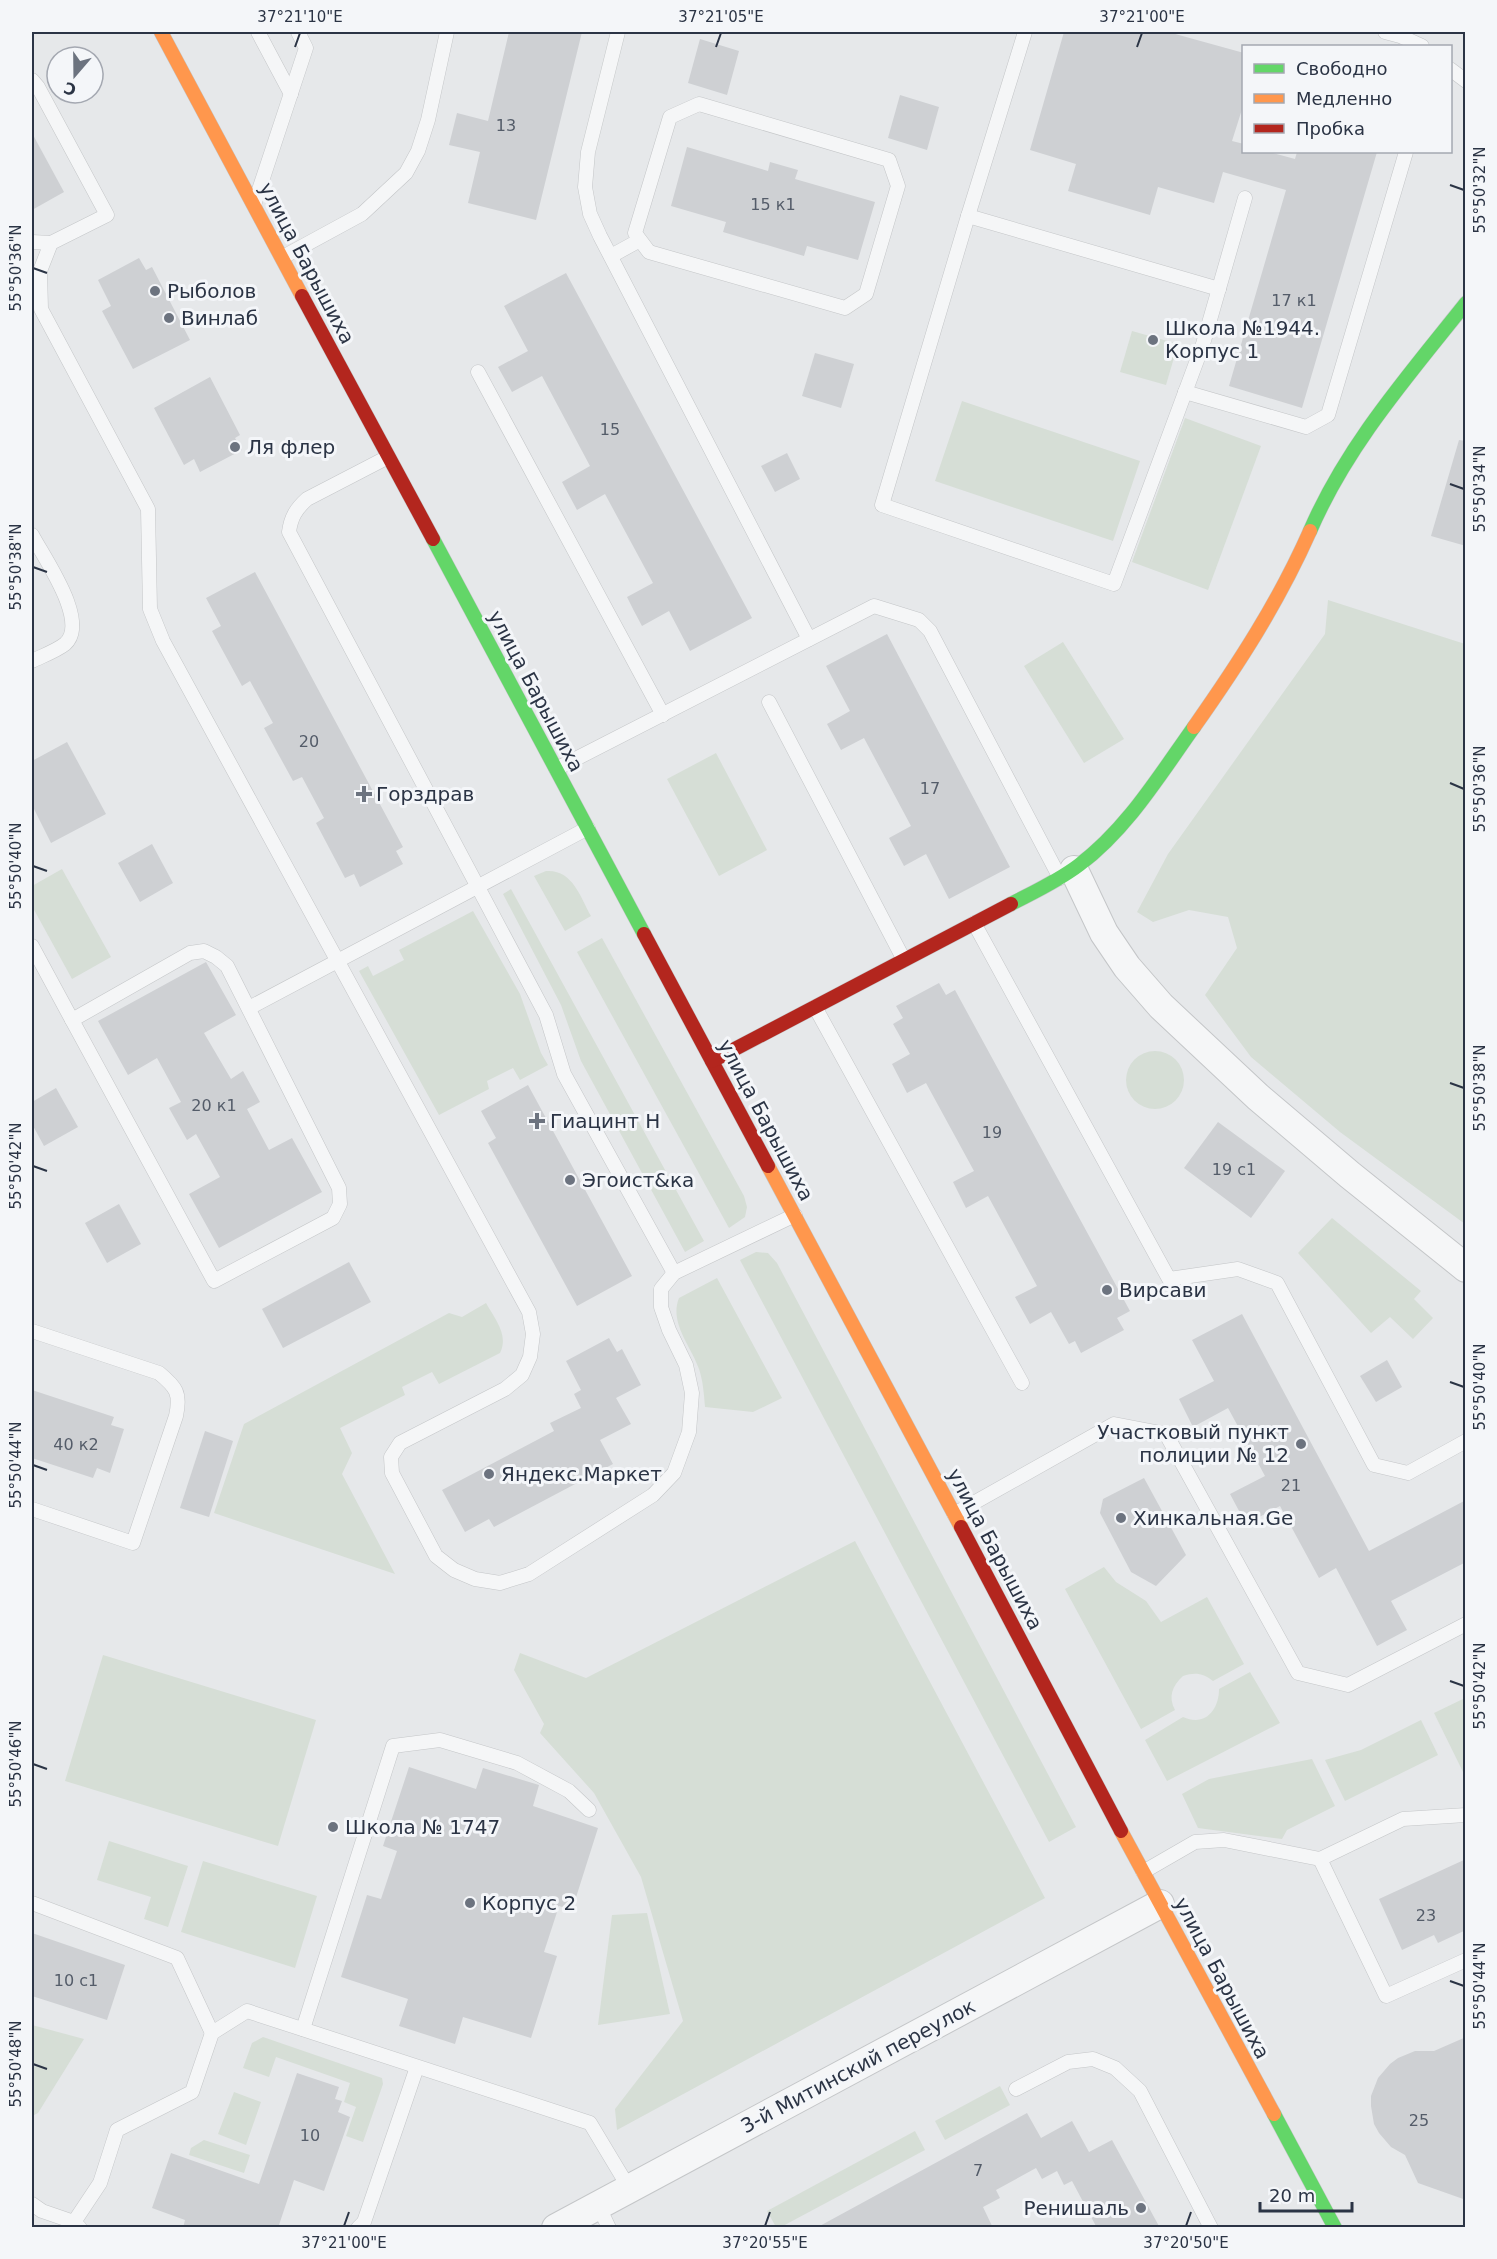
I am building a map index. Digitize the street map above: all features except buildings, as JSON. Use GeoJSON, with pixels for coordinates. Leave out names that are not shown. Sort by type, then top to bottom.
{"type":"FeatureCollection","features":[{"type":"Feature","properties":{"kind":"main road","name":"улица Барышиха"},"geometry":{"type":"LineString","coordinates":[[161,32],[1335,2228]]}},
{"type":"Feature","properties":{"kind":"main road"},"geometry":{"type":"LineString","coordinates":[[712,1061],[1067,874],[1106,844],[1126,821],[1246,651],[1278,598],[1314,518],[1338,473],[1369,426],[1466,303]]}},
{"type":"Feature","properties":{"kind":"street"},"geometry":{"type":"LineString","coordinates":[[1067,874],[1127,967],[1161,1006],[1258,1097],[1350,1175],[1466,1268]]}},
{"type":"Feature","properties":{"kind":"street","name":"3-й Митинский переулок"},"geometry":{"type":"LineString","coordinates":[[556,2228],[604,2216],[629,2188],[1160,1904]]}},
{"type":"Feature","properties":{"kind":"lane"},"geometry":{"type":"LineString","coordinates":[[258,32],[291,94]]}},
{"type":"Feature","properties":{"kind":"lane"},"geometry":{"type":"LineString","coordinates":[[254,204],[306,48],[298,32]]}},
{"type":"Feature","properties":{"kind":"lane"},"geometry":{"type":"LineString","coordinates":[[283,257],[362,214],[406,173],[418,151],[428,120],[447,32]]}},
{"type":"Feature","properties":{"kind":"lane"},"geometry":{"type":"LineString","coordinates":[[618,32],[588,152],[585,187],[590,214],[809,639]]}},
{"type":"Feature","properties":{"kind":"lane"},"geometry":{"type":"LineString","coordinates":[[1025,32],[882,505],[1114,585],[1203,344],[1245,198]]}},
{"type":"Feature","properties":{"kind":"lane"},"geometry":{"type":"LineString","coordinates":[[1385,32],[1419,45]]}},
{"type":"Feature","properties":{"kind":"lane"},"geometry":{"type":"LineString","coordinates":[[1452,70],[1466,81]]}},
{"type":"Feature","properties":{"kind":"lane"},"geometry":{"type":"LineString","coordinates":[[32,80],[38,87],[107,215],[51,243],[32,242]]}},
{"type":"Feature","properties":{"kind":"lane"},"geometry":{"type":"LineString","coordinates":[[699,104],[889,160],[898,186],[866,294],[845,308],[649,252],[640,240],[635,233],[670,117],[699,104]]}},
{"type":"Feature","properties":{"kind":"lane"},"geometry":{"type":"LineString","coordinates":[[1185,392],[1306,427],[1328,415],[1406,153]]}},
{"type":"Feature","properties":{"kind":"lane"},"geometry":{"type":"LineString","coordinates":[[968,216],[1219,289]]}},
{"type":"Feature","properties":{"kind":"lane"},"geometry":{"type":"LineString","coordinates":[[611,256],[640,240]]}},
{"type":"Feature","properties":{"kind":"lane"},"geometry":{"type":"LineString","coordinates":[[51,243],[40,271],[41,309],[148,509],[150,609],[159,631],[529,1312],[533,1334],[530,1357],[522,1375],[505,1389],[400,1443],[391,1457],[392,1473],[435,1556],[454,1570],[475,1579],[500,1583],[529,1574],[653,1495],[674,1473],[689,1432],[692,1394],[686,1365],[669,1330],[662,1307],[661,1289],[674,1273],[795,1215]]}},
{"type":"Feature","properties":{"kind":"lane"},"geometry":{"type":"LineString","coordinates":[[478,372],[663,715]]}},
{"type":"Feature","properties":{"kind":"lane"},"geometry":{"type":"LineString","coordinates":[[388,457],[307,499],[297,508],[291,520],[289,532],[546,1015],[564,1074],[674,1273]]}},
{"type":"Feature","properties":{"kind":"lane"},"geometry":{"type":"LineString","coordinates":[[32,535],[71,607],[74,627],[66,643],[32,661]]}},
{"type":"Feature","properties":{"kind":"lane"},"geometry":{"type":"LineString","coordinates":[[556,769],[874,606],[918,620],[930,631],[1067,874]]}},
{"type":"Feature","properties":{"kind":"lane"},"geometry":{"type":"LineString","coordinates":[[769,702],[904,960]]}},
{"type":"Feature","properties":{"kind":"lane"},"geometry":{"type":"LineString","coordinates":[[249,1008],[588,828]]}},
{"type":"Feature","properties":{"kind":"lane"},"geometry":{"type":"LineString","coordinates":[[974,923],[1169,1280],[1238,1269],[1277,1283],[1374,1465],[1408,1473],[1466,1441]]}},
{"type":"Feature","properties":{"kind":"lane"},"geometry":{"type":"LineString","coordinates":[[32,946],[72,1020],[214,1281],[333,1218],[340,1204],[339,1188],[227,966],[216,957],[204,951],[190,953],[72,1020]]}},
{"type":"Feature","properties":{"kind":"lane"},"geometry":{"type":"LineString","coordinates":[[815,1007],[1022,1383]]}},
{"type":"Feature","properties":{"kind":"lane"},"geometry":{"type":"LineString","coordinates":[[32,1331],[159,1373],[171,1384],[179,1399],[176,1416],[133,1543],[32,1509]]}},
{"type":"Feature","properties":{"kind":"lane"},"geometry":{"type":"LineString","coordinates":[[954,1514],[1114,1424],[1166,1434],[1298,1672],[1348,1685],[1466,1624]]}},
{"type":"Feature","properties":{"kind":"lane"},"geometry":{"type":"LineString","coordinates":[[303,2029],[393,1746],[440,1740],[517,1763],[569,1791],[589,1810]]}},
{"type":"Feature","properties":{"kind":"lane"},"geometry":{"type":"LineString","coordinates":[[1143,1872],[1196,1842],[1224,1840],[1320,1859],[1403,1819],[1466,1815]]}},
{"type":"Feature","properties":{"kind":"lane"},"geometry":{"type":"LineString","coordinates":[[1320,1859],[1386,1996],[1466,1960]]}},
{"type":"Feature","properties":{"kind":"lane"},"geometry":{"type":"LineString","coordinates":[[32,1902],[177,1958],[212,2033]]}},
{"type":"Feature","properties":{"kind":"lane"},"geometry":{"type":"LineString","coordinates":[[32,2204],[42,2211],[77,2225],[100,2183],[117,2130],[192,2092],[212,2033],[247,2011],[590,2123],[629,2188]]}},
{"type":"Feature","properties":{"kind":"lane"},"geometry":{"type":"LineString","coordinates":[[1016,2089],[1068,2062],[1093,2060],[1115,2068],[1140,2091],[1211,2228]]}},
{"type":"Feature","properties":{"kind":"lane"},"geometry":{"type":"LineString","coordinates":[[358,2228],[364,2222],[417,2067]]}},
{"type":"Feature","properties":{"kind":"shaded area"},"geometry":{"type":"Polygon","coordinates":[[[1132,331],[1178,344],[1166,385],[1120,372],[1132,331]]]}},
{"type":"Feature","properties":{"kind":"shaded area"},"geometry":{"type":"Polygon","coordinates":[[[962,401],[1140,461],[1113,541],[935,481],[962,401]]]}},
{"type":"Feature","properties":{"kind":"shaded area"},"geometry":{"type":"Polygon","coordinates":[[[1185,418],[1261,446],[1208,590],[1132,562],[1185,418]]]}},
{"type":"Feature","properties":{"kind":"shaded area"},"geometry":{"type":"Polygon","coordinates":[[[1328,600],[1465,644],[1465,1224],[1340,1132],[1251,1057],[1205,995],[1237,948],[1228,917],[1189,910],[1153,922],[1137,912],[1168,854],[1325,634],[1328,600]]]}},
{"type":"Feature","properties":{"kind":"shaded area"},"geometry":{"type":"Polygon","coordinates":[[[1063,642],[1124,739],[1084,763],[1024,666],[1063,642]]]}},
{"type":"Feature","properties":{"kind":"shaded area"},"geometry":{"type":"Polygon","coordinates":[[[716,753],[767,850],[719,876],[667,779],[716,753]]]}},
{"type":"Feature","properties":{"kind":"shaded area"},"geometry":{"type":"Polygon","coordinates":[[[62,869],[111,957],[72,979],[32,906],[32,886],[62,869]]]}},
{"type":"Feature","properties":{"kind":"shaded area"},"geometry":{"type":"Polygon","coordinates":[[[546,871],[562,874],[569,879],[579,892],[591,916],[565,931],[534,876],[546,871]]]}},
{"type":"Feature","properties":{"kind":"shaded area"},"geometry":{"type":"Polygon","coordinates":[[[511,889],[704,1241],[685,1252],[581,1061],[561,1005],[503,894],[511,889]]]}},
{"type":"Feature","properties":{"kind":"shaded area"},"geometry":{"type":"Polygon","coordinates":[[[473,911],[520,994],[541,1053],[548,1065],[520,1080],[513,1068],[487,1081],[489,1089],[439,1115],[359,971],[368,966],[373,976],[404,960],[399,950],[473,911]]]}},
{"type":"Feature","properties":{"kind":"shaded area"},"geometry":{"type":"Polygon","coordinates":[[[602,938],[744,1196],[747,1207],[745,1217],[729,1228],[577,952],[602,938]]]}},
{"type":"Feature","properties":{"kind":"shaded area"},"geometry":{"type":"Polygon","coordinates":[[[1155,1051],[1171,1056],[1179,1064],[1184,1080],[1179,1096],[1171,1104],[1155,1109],[1139,1104],[1131,1096],[1126,1080],[1131,1064],[1139,1056],[1155,1051]]]}},
{"type":"Feature","properties":{"kind":"shaded area"},"geometry":{"type":"Polygon","coordinates":[[[1332,1218],[1421,1291],[1414,1299],[1433,1318],[1413,1339],[1390,1317],[1371,1333],[1298,1253],[1332,1218]]]}},
{"type":"Feature","properties":{"kind":"shaded area"},"geometry":{"type":"Polygon","coordinates":[[[756,1252],[768,1253],[777,1263],[1076,1827],[1049,1842],[740,1260],[756,1252]]]}},
{"type":"Feature","properties":{"kind":"shaded area"},"geometry":{"type":"Polygon","coordinates":[[[717,1278],[782,1398],[753,1412],[705,1407],[699,1369],[679,1325],[677,1307],[679,1298],[717,1278]]]}},
{"type":"Feature","properties":{"kind":"shaded area"},"geometry":{"type":"Polygon","coordinates":[[[486,1303],[502,1333],[500,1353],[439,1384],[432,1372],[402,1387],[405,1395],[340,1428],[352,1453],[342,1474],[395,1574],[214,1513],[244,1424],[449,1313],[462,1317],[486,1303]]]}},
{"type":"Feature","properties":{"kind":"shaded area"},"geometry":{"type":"Polygon","coordinates":[[[855,1541],[1045,1898],[617,2130],[615,2109],[683,2021],[641,1877],[594,1793],[540,1733],[544,1724],[514,1670],[520,1653],[586,1678],[855,1541]]]}},
{"type":"Feature","properties":{"kind":"shaded area"},"geometry":{"type":"Polygon","coordinates":[[[1104,1567],[1116,1582],[1146,1601],[1161,1622],[1207,1597],[1244,1664],[1213,1681],[1199,1674],[1183,1676],[1172,1692],[1175,1710],[1141,1729],[1065,1589],[1104,1567]]]}},
{"type":"Feature","properties":{"kind":"shaded area"},"geometry":{"type":"Polygon","coordinates":[[[103,1655],[316,1720],[278,1846],[65,1781],[103,1655]]]}},
{"type":"Feature","properties":{"kind":"shaded area"},"geometry":{"type":"Polygon","coordinates":[[[1250,1672],[1280,1723],[1167,1781],[1145,1740],[1183,1717],[1198,1720],[1209,1715],[1216,1704],[1219,1689],[1250,1672]]]}},
{"type":"Feature","properties":{"kind":"shaded area"},"geometry":{"type":"Polygon","coordinates":[[[1465,1698],[1465,1776],[1434,1713],[1465,1698]]]}},
{"type":"Feature","properties":{"kind":"shaded area"},"geometry":{"type":"Polygon","coordinates":[[[1421,1720],[1438,1755],[1345,1801],[1325,1760],[1361,1750],[1421,1720]]]}},
{"type":"Feature","properties":{"kind":"shaded area"},"geometry":{"type":"Polygon","coordinates":[[[1312,1759],[1335,1806],[1287,1830],[1282,1839],[1198,1828],[1182,1794],[1209,1779],[1312,1759]]]}},
{"type":"Feature","properties":{"kind":"shaded area"},"geometry":{"type":"Polygon","coordinates":[[[109,1841],[188,1866],[168,1927],[144,1919],[151,1897],[97,1880],[109,1841]]]}},
{"type":"Feature","properties":{"kind":"shaded area"},"geometry":{"type":"Polygon","coordinates":[[[203,1861],[317,1896],[295,1968],[181,1932],[203,1861]]]}},
{"type":"Feature","properties":{"kind":"shaded area"},"geometry":{"type":"Polygon","coordinates":[[[647,1913],[670,2014],[598,2025],[612,1915],[647,1913]]]}},
{"type":"Feature","properties":{"kind":"shaded area"},"geometry":{"type":"Polygon","coordinates":[[[32,2025],[84,2039],[38,2113],[32,2116],[32,2025]]]}},
{"type":"Feature","properties":{"kind":"shaded area"},"geometry":{"type":"Polygon","coordinates":[[[263,2037],[382,2078],[383,2084],[363,2142],[346,2136],[356,2107],[344,2102],[350,2083],[276,2057],[269,2077],[243,2068],[252,2043],[263,2037]]]}},
{"type":"Feature","properties":{"kind":"shaded area"},"geometry":{"type":"Polygon","coordinates":[[[1000,2086],[1010,2105],[945,2140],[935,2121],[1000,2086]]]}},
{"type":"Feature","properties":{"kind":"shaded area"},"geometry":{"type":"Polygon","coordinates":[[[234,2092],[261,2102],[246,2145],[218,2134],[234,2092]]]}},
{"type":"Feature","properties":{"kind":"shaded area"},"geometry":{"type":"Polygon","coordinates":[[[915,2131],[925,2150],[781,2227],[776,2227],[767,2211],[915,2131]]]}},
{"type":"Feature","properties":{"kind":"shaded area"},"geometry":{"type":"Polygon","coordinates":[[[204,2140],[250,2155],[244,2173],[189,2155],[191,2148],[204,2140]]]}},
{"type":"Feature","properties":{"kind":"traffic: fast"},"geometry":{"type":"LineString","coordinates":[[1310,531],[1342,469],[1360,440],[1466,303]]}},
{"type":"Feature","properties":{"kind":"traffic: fast"},"geometry":{"type":"LineString","coordinates":[[433,539],[644,934]]}},
{"type":"Feature","properties":{"kind":"traffic: fast"},"geometry":{"type":"LineString","coordinates":[[1011,904],[1063,876],[1096,851],[1141,801],[1194,727]]}},
{"type":"Feature","properties":{"kind":"traffic: fast"},"geometry":{"type":"LineString","coordinates":[[1274,2114],[1335,2228]]}},
{"type":"Feature","properties":{"kind":"traffic: slow"},"geometry":{"type":"LineString","coordinates":[[161,32],[302,296]]}},
{"type":"Feature","properties":{"kind":"traffic: slow"},"geometry":{"type":"LineString","coordinates":[[1194,727],[1257,632],[1285,583],[1310,531]]}},
{"type":"Feature","properties":{"kind":"traffic: slow"},"geometry":{"type":"LineString","coordinates":[[768,1166],[961,1527]]}},
{"type":"Feature","properties":{"kind":"traffic: slow"},"geometry":{"type":"LineString","coordinates":[[1121,1831],[1274,2114]]}},
{"type":"Feature","properties":{"kind":"traffic: jam"},"geometry":{"type":"LineString","coordinates":[[302,296],[433,539]]}},
{"type":"Feature","properties":{"kind":"traffic: jam"},"geometry":{"type":"LineString","coordinates":[[712,1061],[1011,904]]}},
{"type":"Feature","properties":{"kind":"traffic: jam"},"geometry":{"type":"LineString","coordinates":[[644,934],[768,1166]]}},
{"type":"Feature","properties":{"kind":"traffic: jam"},"geometry":{"type":"LineString","coordinates":[[961,1527],[1121,1831]]}},
{"type":"Feature","properties":{"kind":"place","name":"Рыболов"},"geometry":{"type":"Point","coordinates":[155,291]}},
{"type":"Feature","properties":{"kind":"place","name":"Винлаб"},"geometry":{"type":"Point","coordinates":[169,318]}},
{"type":"Feature","properties":{"kind":"place","name":"Школа №1944. Корпус 1"},"geometry":{"type":"Point","coordinates":[1153,340]}},
{"type":"Feature","properties":{"kind":"place","name":"Ля флер"},"geometry":{"type":"Point","coordinates":[235,447]}},
{"type":"Feature","properties":{"kind":"place","name":"Горздрав"},"geometry":{"type":"Point","coordinates":[364,794]}},
{"type":"Feature","properties":{"kind":"place","name":"Гиацинт Н"},"geometry":{"type":"Point","coordinates":[537,1121]}},
{"type":"Feature","properties":{"kind":"place","name":"Эгоист&ка"},"geometry":{"type":"Point","coordinates":[570,1180]}},
{"type":"Feature","properties":{"kind":"place","name":"Вирсави"},"geometry":{"type":"Point","coordinates":[1107,1290]}},
{"type":"Feature","properties":{"kind":"place","name":"Участковый пункт полиции № 12"},"geometry":{"type":"Point","coordinates":[1301,1444]}},
{"type":"Feature","properties":{"kind":"place","name":"Яндекс.Маркет"},"geometry":{"type":"Point","coordinates":[489,1474]}},
{"type":"Feature","properties":{"kind":"place","name":"Хинкальная.Ge"},"geometry":{"type":"Point","coordinates":[1121,1518]}},
{"type":"Feature","properties":{"kind":"place","name":"Школа № 1747"},"geometry":{"type":"Point","coordinates":[333,1827]}},
{"type":"Feature","properties":{"kind":"place","name":"Корпус 2"},"geometry":{"type":"Point","coordinates":[470,1903]}},
{"type":"Feature","properties":{"kind":"place","name":"Ренишаль"},"geometry":{"type":"Point","coordinates":[1141,2208]}}]}
